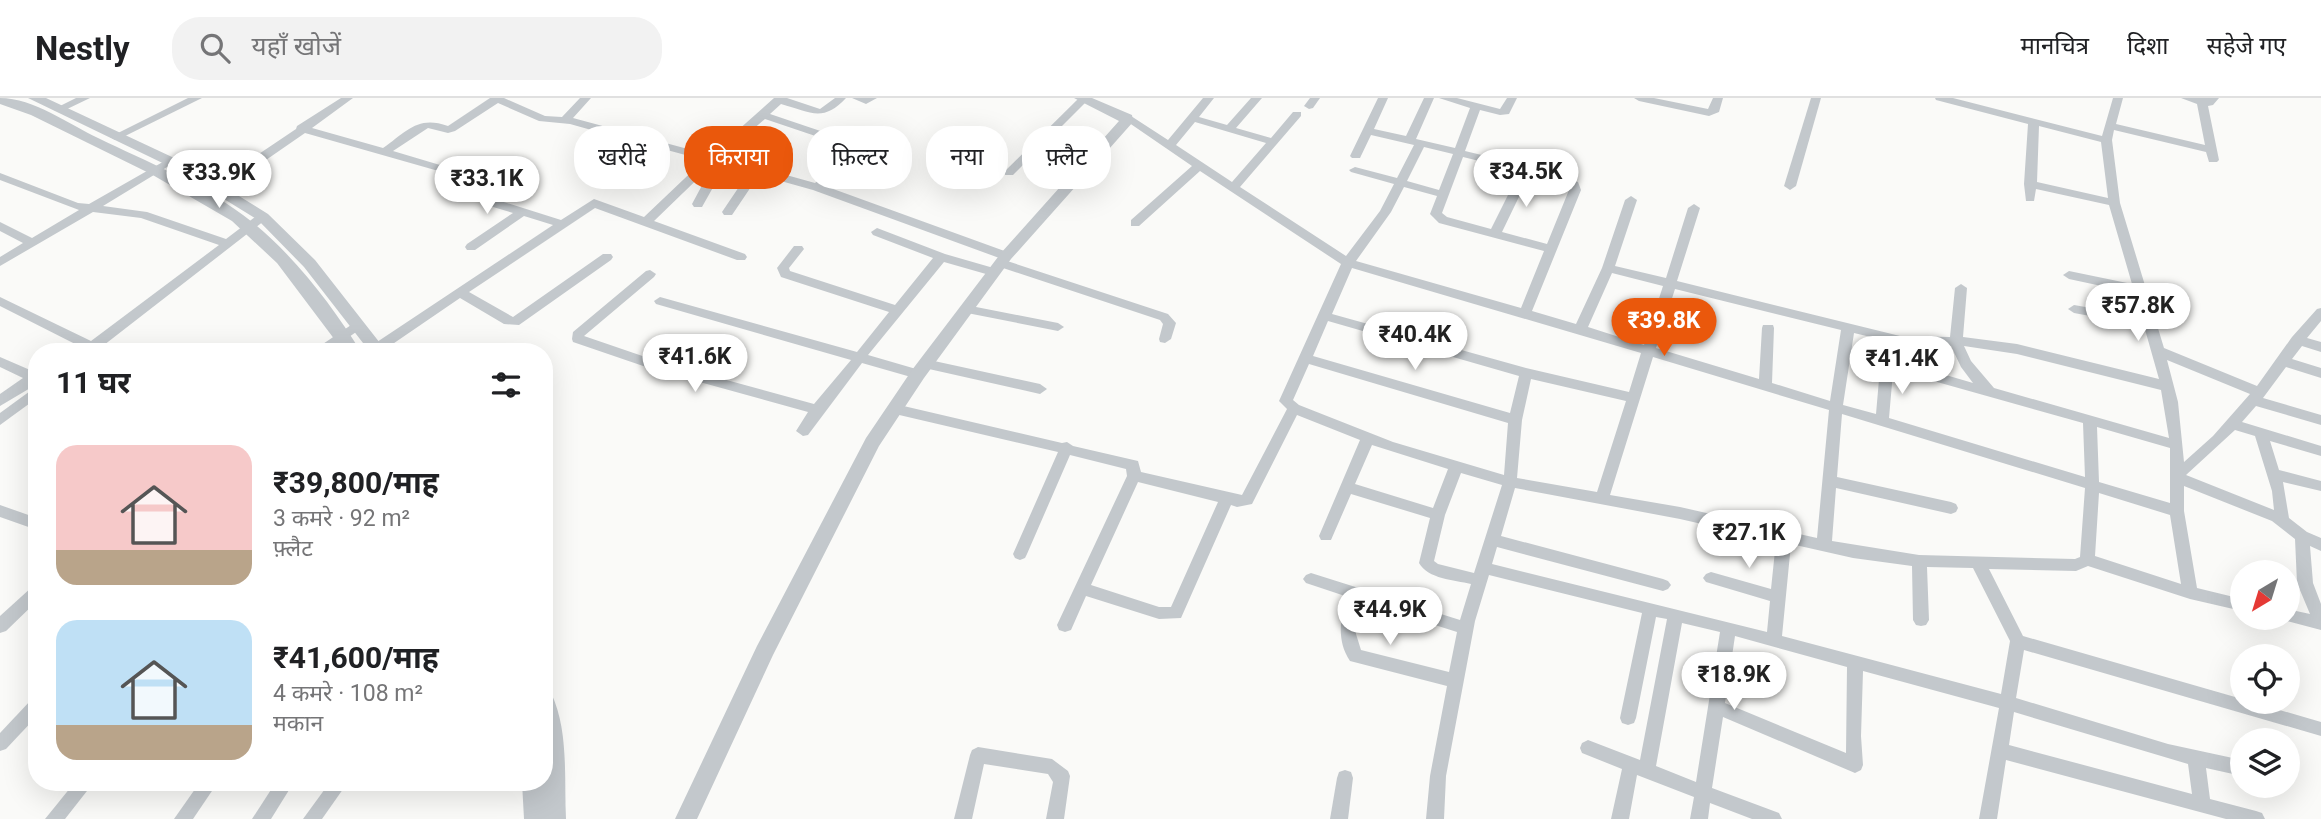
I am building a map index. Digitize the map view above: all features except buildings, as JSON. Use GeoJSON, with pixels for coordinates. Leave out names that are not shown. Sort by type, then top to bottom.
{"type":"FeatureCollection","features":[{"type":"Feature","properties":{"kind":"street"},"geometry":{"type":"LineString","coordinates":[[35,98],[116,136],[248,227],[290,269],[346,343]]}},
{"type":"Feature","properties":{"kind":"street"},"geometry":{"type":"LineString","coordinates":[[59,109],[85,98]]}},
{"type":"Feature","properties":{"kind":"street"},"geometry":{"type":"LineString","coordinates":[[116,136],[197,98]]}},
{"type":"Feature","properties":{"kind":"street"},"geometry":{"type":"LineString","coordinates":[[216,188],[300,128],[348,98]]}},
{"type":"Feature","properties":{"kind":"street"},"geometry":{"type":"LineString","coordinates":[[565,120],[586,98]]}},
{"type":"Feature","properties":{"kind":"street"},"geometry":{"type":"LineString","coordinates":[[750,126],[780,99],[820,112],[827,110],[841,98]]}},
{"type":"Feature","properties":{"kind":"street"},"geometry":{"type":"LineString","coordinates":[[857,98],[866,101],[872,98]]}},
{"type":"Feature","properties":{"kind":"street"},"geometry":{"type":"LineString","coordinates":[[1169,146],[1209,98]]}},
{"type":"Feature","properties":{"kind":"street"},"geometry":{"type":"LineString","coordinates":[[1230,128],[1257,98]]}},
{"type":"Feature","properties":{"kind":"street"},"geometry":{"type":"LineString","coordinates":[[1356,156],[1370,131],[1383,98]]}},
{"type":"Feature","properties":{"kind":"street"},"geometry":{"type":"LineString","coordinates":[[1429,98],[1401,184],[1385,212],[1348,263],[1286,398],[1287,404],[1367,439],[1510,482],[1602,498],[1824,545],[1919,561],[2076,565],[2087,559],[2190,593],[2230,602]]}},
{"type":"Feature","properties":{"kind":"street"},"geometry":{"type":"LineString","coordinates":[[1444,98],[1503,112],[1512,98]]}},
{"type":"Feature","properties":{"kind":"street"},"geometry":{"type":"LineString","coordinates":[[1639,98],[1712,113],[1718,98]]}},
{"type":"Feature","properties":{"kind":"street"},"geometry":{"type":"LineString","coordinates":[[1790,186],[1816,98]]}},
{"type":"Feature","properties":{"kind":"street"},"geometry":{"type":"LineString","coordinates":[[1941,98],[2105,140]]}},
{"type":"Feature","properties":{"kind":"street"},"geometry":{"type":"LineString","coordinates":[[2118,98],[2105,140],[2113,203],[2141,290],[2166,386],[2177,445],[2177,511],[2190,593]]}},
{"type":"Feature","properties":{"kind":"street"},"geometry":{"type":"LineString","coordinates":[[2186,98],[2202,103],[2212,103],[2214,98]]}},
{"type":"Feature","properties":{"kind":"street"},"geometry":{"type":"LineString","coordinates":[[385,152],[425,125],[451,129],[496,99],[543,120],[565,120],[589,126]]}},
{"type":"Feature","properties":{"kind":"street"},"geometry":{"type":"LineString","coordinates":[[1009,173],[1083,99],[1127,118],[1348,263],[1525,313],[2177,511]]}},
{"type":"Feature","properties":{"kind":"street"},"geometry":{"type":"LineString","coordinates":[[0,100],[216,188],[263,217],[296,251],[371,343]]}},
{"type":"Feature","properties":{"kind":"street"},"geometry":{"type":"LineString","coordinates":[[1472,103],[1458,154],[1436,211],[1438,218],[1550,249]]}},
{"type":"Feature","properties":{"kind":"street"},"geometry":{"type":"LineString","coordinates":[[2110,126],[2211,155],[2202,103]]}},
{"type":"Feature","properties":{"kind":"street"},"geometry":{"type":"LineString","coordinates":[[761,114],[807,130]]}},
{"type":"Feature","properties":{"kind":"street"},"geometry":{"type":"LineString","coordinates":[[1233,188],[1297,114]]}},
{"type":"Feature","properties":{"kind":"street"},"geometry":{"type":"LineString","coordinates":[[687,819],[770,640],[873,443],[921,369],[1000,264],[1045,209],[1123,127],[1127,118]]}},
{"type":"Feature","properties":{"kind":"street"},"geometry":{"type":"LineString","coordinates":[[1192,118],[1274,142]]}},
{"type":"Feature","properties":{"kind":"street"},"geometry":{"type":"LineString","coordinates":[[2030,198],[2034,122]]}},
{"type":"Feature","properties":{"kind":"street"},"geometry":{"type":"LineString","coordinates":[[300,128],[446,170]]}},
{"type":"Feature","properties":{"kind":"street"},"geometry":{"type":"LineString","coordinates":[[1370,131],[1527,169],[1569,181],[1575,186],[1525,313]]}},
{"type":"Feature","properties":{"kind":"street"},"geometry":{"type":"LineString","coordinates":[[0,262],[161,166]]}},
{"type":"Feature","properties":{"kind":"street"},"geometry":{"type":"LineString","coordinates":[[1135,223],[1198,166]]}},
{"type":"Feature","properties":{"kind":"street"},"geometry":{"type":"LineString","coordinates":[[1495,233],[1527,169]]}},
{"type":"Feature","properties":{"kind":"street"},"geometry":{"type":"LineString","coordinates":[[1355,170],[1442,194]]}},
{"type":"Feature","properties":{"kind":"street"},"geometry":{"type":"LineString","coordinates":[[0,176],[90,209],[143,215],[226,243]]}},
{"type":"Feature","properties":{"kind":"street"},"geometry":{"type":"LineString","coordinates":[[2030,184],[2113,203]]}},
{"type":"Feature","properties":{"kind":"street"},"geometry":{"type":"LineString","coordinates":[[647,221],[684,189]]}},
{"type":"Feature","properties":{"kind":"street"},"geometry":{"type":"LineString","coordinates":[[698,204],[705,189]]}},
{"type":"Feature","properties":{"kind":"street"},"geometry":{"type":"LineString","coordinates":[[728,212],[744,189]]}},
{"type":"Feature","properties":{"kind":"street"},"geometry":{"type":"LineString","coordinates":[[822,189],[1000,264],[1164,317],[1170,323],[1166,339]]}},
{"type":"Feature","properties":{"kind":"street"},"geometry":{"type":"LineString","coordinates":[[1580,330],[1608,268],[1631,200]]}},
{"type":"Feature","properties":{"kind":"street"},"geometry":{"type":"LineString","coordinates":[[486,201],[561,224]]}},
{"type":"Feature","properties":{"kind":"street"},"geometry":{"type":"LineString","coordinates":[[387,343],[588,205],[597,203],[741,257]]}},
{"type":"Feature","properties":{"kind":"street"},"geometry":{"type":"LineString","coordinates":[[1602,498],[1694,208]]}},
{"type":"Feature","properties":{"kind":"street"},"geometry":{"type":"LineString","coordinates":[[471,247],[522,212]]}},
{"type":"Feature","properties":{"kind":"street"},"geometry":{"type":"LineString","coordinates":[[97,343],[263,217]]}},
{"type":"Feature","properties":{"kind":"street"},"geometry":{"type":"LineString","coordinates":[[0,226],[32,243]]}},
{"type":"Feature","properties":{"kind":"street"},"geometry":{"type":"LineString","coordinates":[[877,232],[941,257],[1000,264]]}},
{"type":"Feature","properties":{"kind":"street"},"geometry":{"type":"LineString","coordinates":[[798,249],[783,268],[788,276],[896,310]]}},
{"type":"Feature","properties":{"kind":"street"},"geometry":{"type":"LineString","coordinates":[[460,292],[508,321],[515,322],[607,257]]}},
{"type":"Feature","properties":{"kind":"street"},"geometry":{"type":"LineString","coordinates":[[803,431],[896,310],[941,257]]}},
{"type":"Feature","properties":{"kind":"street"},"geometry":{"type":"LineString","coordinates":[[1608,268],[1900,341],[1956,342],[2026,351],[2166,386]]}},
{"type":"Feature","properties":{"kind":"street"},"geometry":{"type":"LineString","coordinates":[[650,274],[578,335],[578,339],[654,365],[817,410]]}},
{"type":"Feature","properties":{"kind":"street"},"geometry":{"type":"LineString","coordinates":[[2068,275],[2141,290]]}},
{"type":"Feature","properties":{"kind":"street"},"geometry":{"type":"LineString","coordinates":[[1961,289],[1956,342],[1960,359],[1989,391]]}},
{"type":"Feature","properties":{"kind":"street"},"geometry":{"type":"LineString","coordinates":[[0,301],[78,343]]}},
{"type":"Feature","properties":{"kind":"street"},"geometry":{"type":"LineString","coordinates":[[660,302],[858,359],[1040,389]]}},
{"type":"Feature","properties":{"kind":"street"},"geometry":{"type":"LineString","coordinates":[[966,309],[1058,327]]}},
{"type":"Feature","properties":{"kind":"street"},"geometry":{"type":"LineString","coordinates":[[2074,309],[2149,323]]}},
{"type":"Feature","properties":{"kind":"street"},"geometry":{"type":"LineString","coordinates":[[2178,477],[2235,425],[2297,340],[2321,313]]}},
{"type":"Feature","properties":{"kind":"street"},"geometry":{"type":"LineString","coordinates":[[1325,316],[1526,373],[1632,398]]}},
{"type":"Feature","properties":{"kind":"street"},"geometry":{"type":"LineString","coordinates":[[330,343],[357,325]]}},
{"type":"Feature","properties":{"kind":"street"},"geometry":{"type":"LineString","coordinates":[[1765,387],[1768,328]]}},
{"type":"Feature","properties":{"kind":"street"},"geometry":{"type":"LineString","coordinates":[[1824,545],[1836,407],[1849,329]]}},
{"type":"Feature","properties":{"kind":"street"},"geometry":{"type":"LineString","coordinates":[[2297,340],[2321,347]]}},
{"type":"Feature","properties":{"kind":"street"},"geometry":{"type":"LineString","coordinates":[[1898,366],[1900,341]]}},
{"type":"Feature","properties":{"kind":"street"},"geometry":{"type":"LineString","coordinates":[[2158,351],[2256,396],[2321,420]]}},
{"type":"Feature","properties":{"kind":"street"},"geometry":{"type":"LineString","coordinates":[[1305,358],[1515,420]]}},
{"type":"Feature","properties":{"kind":"street"},"geometry":{"type":"LineString","coordinates":[[2283,361],[2321,373]]}},
{"type":"Feature","properties":{"kind":"street"},"geometry":{"type":"LineString","coordinates":[[0,362],[28,378]]}},
{"type":"Feature","properties":{"kind":"street"},"geometry":{"type":"LineString","coordinates":[[1882,422],[1887,368],[1898,366],[2177,445]]}},
{"type":"Feature","properties":{"kind":"street"},"geometry":{"type":"LineString","coordinates":[[1435,819],[1438,775],[1465,628],[1510,482],[1515,420],[1526,373]]}},
{"type":"Feature","properties":{"kind":"street"},"geometry":{"type":"LineString","coordinates":[[0,401],[28,386]]}},
{"type":"Feature","properties":{"kind":"street"},"geometry":{"type":"LineString","coordinates":[[0,420],[28,390]]}},
{"type":"Feature","properties":{"kind":"street"},"geometry":{"type":"LineString","coordinates":[[1134,477],[1243,501],[1251,496],[1294,408]]}},
{"type":"Feature","properties":{"kind":"street"},"geometry":{"type":"LineString","coordinates":[[895,409],[1067,447],[1133,465],[1134,477],[1065,625]]}},
{"type":"Feature","properties":{"kind":"street"},"geometry":{"type":"LineString","coordinates":[[2087,559],[2092,485],[2090,421]]}},
{"type":"Feature","properties":{"kind":"street"},"geometry":{"type":"LineString","coordinates":[[2235,425],[2321,452]]}},
{"type":"Feature","properties":{"kind":"street"},"geometry":{"type":"LineString","coordinates":[[2261,435],[2275,474],[2282,520]]}},
{"type":"Feature","properties":{"kind":"street"},"geometry":{"type":"LineString","coordinates":[[1326,536],[1367,439]]}},
{"type":"Feature","properties":{"kind":"street"},"geometry":{"type":"LineString","coordinates":[[1020,554],[1067,447]]}},
{"type":"Feature","properties":{"kind":"street"},"geometry":{"type":"LineString","coordinates":[[1456,467],[1438,515],[1427,558],[1429,567],[1481,574],[1728,628],[2008,703],[2156,748],[2230,765]]}},
{"type":"Feature","properties":{"kind":"street"},"geometry":{"type":"LineString","coordinates":[[2275,474],[2321,486]]}},
{"type":"Feature","properties":{"kind":"street"},"geometry":{"type":"LineString","coordinates":[[2178,477],[2282,520],[2302,536],[2321,545]]}},
{"type":"Feature","properties":{"kind":"street"},"geometry":{"type":"LineString","coordinates":[[1830,481],[1951,508]]}},
{"type":"Feature","properties":{"kind":"street"},"geometry":{"type":"LineString","coordinates":[[1346,487],[1438,515]]}},
{"type":"Feature","properties":{"kind":"street"},"geometry":{"type":"LineString","coordinates":[[1083,589],[1159,613],[1176,612],[1226,499]]}},
{"type":"Feature","properties":{"kind":"street"},"geometry":{"type":"LineString","coordinates":[[0,511],[28,521]]}},
{"type":"Feature","properties":{"kind":"street"},"geometry":{"type":"LineString","coordinates":[[1774,640],[1784,536]]}},
{"type":"Feature","properties":{"kind":"street"},"geometry":{"type":"LineString","coordinates":[[2300,618],[2321,623],[2316,601],[2305,583],[2302,536]]}},
{"type":"Feature","properties":{"kind":"street"},"geometry":{"type":"LineString","coordinates":[[1492,540],[1663,584]]}},
{"type":"Feature","properties":{"kind":"street"},"geometry":{"type":"LineString","coordinates":[[1919,561],[1921,620]]}},
{"type":"Feature","properties":{"kind":"street"},"geometry":{"type":"LineString","coordinates":[[1978,563],[2018,641],[1988,819]]}},
{"type":"Feature","properties":{"kind":"street"},"geometry":{"type":"LineString","coordinates":[[1711,578],[1779,597]]}},
{"type":"Feature","properties":{"kind":"street"},"geometry":{"type":"LineString","coordinates":[[1311,579],[1465,628]]}},
{"type":"Feature","properties":{"kind":"street"},"geometry":{"type":"LineString","coordinates":[[1353,592],[1347,639],[1350,650],[1356,656],[1456,681]]}},
{"type":"Feature","properties":{"kind":"street"},"geometry":{"type":"LineString","coordinates":[[0,626],[7,611],[28,597]]}},
{"type":"Feature","properties":{"kind":"street"},"geometry":{"type":"LineString","coordinates":[[1628,718],[1650,610]]}},
{"type":"Feature","properties":{"kind":"street"},"geometry":{"type":"LineString","coordinates":[[1620,819],[1639,767],[1675,617]]}},
{"type":"Feature","properties":{"kind":"street"},"geometry":{"type":"LineString","coordinates":[[1699,819],[1728,628]]}},
{"type":"Feature","properties":{"kind":"street"},"geometry":{"type":"LineString","coordinates":[[2018,641],[2321,729]]}},
{"type":"Feature","properties":{"kind":"street"},"geometry":{"type":"LineString","coordinates":[[1716,707],[1762,723],[1787,738],[1855,765],[1855,662]]}},
{"type":"Feature","properties":{"kind":"street"},"geometry":{"type":"LineString","coordinates":[[0,744],[28,714]]}},
{"type":"Feature","properties":{"kind":"street"},"geometry":{"type":"LineString","coordinates":[[1588,748],[1773,819]]}},
{"type":"Feature","properties":{"kind":"street"},"geometry":{"type":"LineString","coordinates":[[2000,750],[2256,819]]}},
{"type":"Feature","properties":{"kind":"street"},"geometry":{"type":"LineString","coordinates":[[962,819],[978,755],[1052,767],[1058,771],[1062,782],[1055,819]]}},
{"type":"Feature","properties":{"kind":"street"},"geometry":{"type":"LineString","coordinates":[[2196,758],[2202,805]]}},
{"type":"Feature","properties":{"kind":"street"},"geometry":{"type":"LineString","coordinates":[[553,774],[555,819]]}},
{"type":"Feature","properties":{"kind":"street"},"geometry":{"type":"LineString","coordinates":[[1339,819],[1345,778]]}},
{"type":"Feature","properties":{"kind":"street"},"geometry":{"type":"LineString","coordinates":[[54,819],[78,791]]}},
{"type":"Feature","properties":{"kind":"street"},"geometry":{"type":"LineString","coordinates":[[183,819],[203,791]]}},
{"type":"Feature","properties":{"kind":"street"},"geometry":{"type":"LineString","coordinates":[[261,819],[280,791]]}},
{"type":"Feature","properties":{"kind":"street"},"geometry":{"type":"LineString","coordinates":[[312,819],[333,791]]}},
{"type":"Feature","properties":{"kind":"street"},"geometry":{"type":"LineString","coordinates":[[533,791],[535,819]]}}]}
